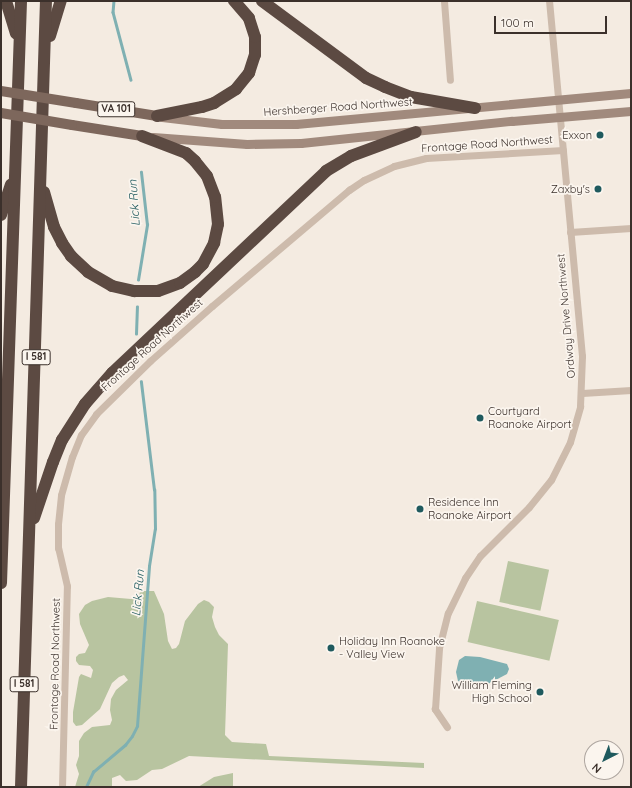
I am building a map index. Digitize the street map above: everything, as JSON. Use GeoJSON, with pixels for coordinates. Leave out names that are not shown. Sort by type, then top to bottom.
{"type":"FeatureCollection","features":[{"type":"Feature","properties":{"kind":"highway"},"geometry":{"type":"LineString","coordinates":[[6,1],[19,46]]}},
{"type":"Feature","properties":{"kind":"highway","name":"I 581"},"geometry":{"type":"LineString","coordinates":[[1,583],[21,1]]}},
{"type":"Feature","properties":{"kind":"highway","name":"I 581"},"geometry":{"type":"LineString","coordinates":[[21,787],[46,51],[46,1]]}},
{"type":"Feature","properties":{"kind":"highway"},"geometry":{"type":"LineString","coordinates":[[46,51],[61,1]]}},
{"type":"Feature","properties":{"kind":"highway"},"geometry":{"type":"LineString","coordinates":[[157,116],[202,107],[214,103],[236,89],[249,73],[255,55],[255,37],[249,18],[234,1]]}},
{"type":"Feature","properties":{"kind":"highway"},"geometry":{"type":"LineString","coordinates":[[262,1],[350,68],[366,78],[412,97],[475,108]]}},
{"type":"Feature","properties":{"kind":"highway"},"geometry":{"type":"LineString","coordinates":[[30,531],[62,440],[85,404],[107,378],[326,171],[351,156],[416,132]]}},
{"type":"Feature","properties":{"kind":"highway"},"geometry":{"type":"LineString","coordinates":[[41,183],[54,227],[62,243],[71,256],[88,272],[112,286],[134,291],[158,290],[180,283],[203,264],[214,243],[218,224],[215,197],[207,176],[190,157],[178,149],[142,136]]}},
{"type":"Feature","properties":{"kind":"highway"},"geometry":{"type":"LineString","coordinates":[[1,215],[15,174]]}},
{"type":"Feature","properties":{"kind":"highway"},"geometry":{"type":"LineString","coordinates":[[1,491],[3,504]]}},
{"type":"Feature","properties":{"kind":"main road","name":"Hershberger Road Northwest"},"geometry":{"type":"LineString","coordinates":[[1,91],[157,116],[222,124],[276,125],[631,93]]}},
{"type":"Feature","properties":{"kind":"main road","name":"VA 101"},"geometry":{"type":"LineString","coordinates":[[1,113],[142,136],[255,144],[301,143],[631,111]]}},
{"type":"Feature","properties":{"kind":"street"},"geometry":{"type":"LineString","coordinates":[[444,1],[450,80]]}},
{"type":"Feature","properties":{"kind":"street","name":"Ordway Drive Northwest"},"geometry":{"type":"LineString","coordinates":[[447,727],[435,709],[439,648],[448,613],[464,578],[480,556],[529,508],[551,480],[570,442],[576,426],[582,393],[582,356],[549,1]]}},
{"type":"Feature","properties":{"kind":"street","name":"Frontage Road Northwest"},"geometry":{"type":"LineString","coordinates":[[62,787],[67,586],[58,548],[58,518],[61,495],[75,447],[96,414],[150,361],[206,311],[349,190],[364,180],[394,166],[426,158],[563,150]]}},
{"type":"Feature","properties":{"kind":"street"},"geometry":{"type":"LineString","coordinates":[[570,232],[631,228]]}},
{"type":"Feature","properties":{"kind":"street"},"geometry":{"type":"LineString","coordinates":[[582,393],[631,390]]}},
{"type":"Feature","properties":{"kind":"green space"},"geometry":{"type":"Polygon","coordinates":[[[508,561],[549,570],[540,611],[499,602],[508,561]]]}},
{"type":"Feature","properties":{"kind":"green space"},"geometry":{"type":"Polygon","coordinates":[[[140,591],[154,591],[164,614],[168,641],[172,649],[176,648],[179,644],[185,621],[198,604],[204,600],[209,602],[214,607],[212,617],[215,627],[219,635],[228,644],[225,735],[232,742],[266,744],[269,756],[424,763],[424,768],[189,756],[162,769],[152,770],[137,780],[126,781],[120,775],[112,778],[112,787],[75,787],[79,774],[76,765],[79,756],[79,741],[84,733],[92,727],[110,725],[112,720],[110,710],[111,699],[116,690],[128,680],[124,675],[112,683],[100,709],[82,725],[76,726],[73,722],[73,712],[79,677],[81,674],[91,678],[93,670],[90,666],[79,665],[76,661],[76,657],[79,654],[85,653],[89,645],[80,624],[79,614],[85,605],[92,601],[108,597],[131,599],[139,597],[140,591]]]}},
{"type":"Feature","properties":{"kind":"green space"},"geometry":{"type":"Polygon","coordinates":[[[477,601],[559,620],[549,661],[468,642],[477,601]]]}},
{"type":"Feature","properties":{"kind":"green space"},"geometry":{"type":"Polygon","coordinates":[[[233,773],[233,787],[198,787],[214,777],[233,773]]]}},
{"type":"Feature","properties":{"kind":"water"},"geometry":{"type":"Polygon","coordinates":[[[465,656],[480,657],[507,664],[509,669],[507,674],[488,684],[470,686],[458,681],[456,672],[459,660],[465,656]]]}},
{"type":"Feature","properties":{"kind":"waterway","name":"Lick Run"},"geometry":{"type":"LineString","coordinates":[[114,1],[113,12],[131,80]]}},
{"type":"Feature","properties":{"kind":"waterway","name":"Lick Run"},"geometry":{"type":"LineString","coordinates":[[138,280],[147,225],[141,172]]}},
{"type":"Feature","properties":{"kind":"waterway","name":"Lick Run"},"geometry":{"type":"LineString","coordinates":[[136,334],[137,307]]}},
{"type":"Feature","properties":{"kind":"waterway","name":"Lick Run"},"geometry":{"type":"LineString","coordinates":[[86,787],[93,772],[125,745],[137,726],[149,566],[155,529],[154,490],[141,382]]}},
{"type":"Feature","properties":{"kind":"place","name":"Exxon"},"geometry":{"type":"Point","coordinates":[600,135]}},
{"type":"Feature","properties":{"kind":"place","name":"Zaxby's"},"geometry":{"type":"Point","coordinates":[598,189]}},
{"type":"Feature","properties":{"kind":"place","name":"Courtyard Roanoke Airport"},"geometry":{"type":"Point","coordinates":[480,418]}},
{"type":"Feature","properties":{"kind":"place","name":"Residence Inn Roanoke Airport"},"geometry":{"type":"Point","coordinates":[420,509]}},
{"type":"Feature","properties":{"kind":"place","name":"Holiday Inn Roanoke - Valley View"},"geometry":{"type":"Point","coordinates":[331,648]}},
{"type":"Feature","properties":{"kind":"place","name":"William Fleming High School"},"geometry":{"type":"Point","coordinates":[540,692]}}]}
